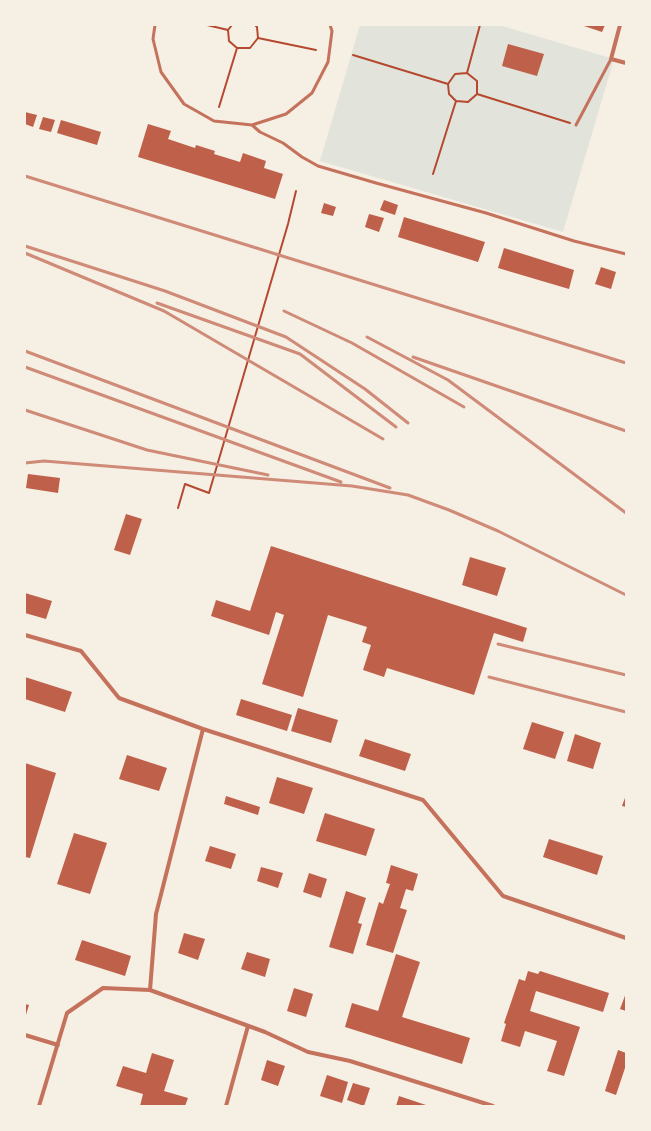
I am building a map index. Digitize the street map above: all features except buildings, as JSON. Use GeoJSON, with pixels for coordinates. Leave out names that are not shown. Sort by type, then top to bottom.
{"type":"FeatureCollection","features":[{"type":"Feature","properties":{"kind":"street"},"geometry":{"type":"LineString","coordinates":[[620,25],[611,59],[626,63]]}},
{"type":"Feature","properties":{"kind":"street"},"geometry":{"type":"LineString","coordinates":[[25,635],[81,651],[119,698],[203,729],[423,800],[503,896],[626,938]]}},
{"type":"Feature","properties":{"kind":"street"},"geometry":{"type":"LineString","coordinates":[[150,990],[156,914],[203,729]]}},
{"type":"Feature","properties":{"kind":"street"},"geometry":{"type":"LineString","coordinates":[[39,1106],[67,1013],[103,988],[150,990],[265,1032],[308,1052],[350,1061],[493,1106]]}},
{"type":"Feature","properties":{"kind":"street"},"geometry":{"type":"LineString","coordinates":[[226,1106],[248,1026]]}},
{"type":"Feature","properties":{"kind":"street"},"geometry":{"type":"LineString","coordinates":[[25,1035],[58,1045]]}},
{"type":"Feature","properties":{"kind":"lane"},"geometry":{"type":"LineString","coordinates":[[155,25],[153,39],[161,72],[184,104],[214,121],[252,125],[286,114],[312,93],[328,62],[332,31],[330,25]]}},
{"type":"Feature","properties":{"kind":"lane"},"geometry":{"type":"LineString","coordinates":[[576,124],[611,59]]}},
{"type":"Feature","properties":{"kind":"lane"},"geometry":{"type":"LineString","coordinates":[[252,125],[260,132],[283,143],[302,157],[318,166],[486,213],[574,241],[626,254]]}},
{"type":"Feature","properties":{"kind":"path"},"geometry":{"type":"LineString","coordinates":[[207,25],[228,30]]}},
{"type":"Feature","properties":{"kind":"path"},"geometry":{"type":"LineString","coordinates":[[232,25],[228,30],[229,41],[237,48],[250,48],[258,38],[257,27],[255,25]]}},
{"type":"Feature","properties":{"kind":"path"},"geometry":{"type":"LineString","coordinates":[[467,72],[480,25]]}},
{"type":"Feature","properties":{"kind":"path"},"geometry":{"type":"LineString","coordinates":[[258,38],[316,50]]}},
{"type":"Feature","properties":{"kind":"path"},"geometry":{"type":"LineString","coordinates":[[219,107],[237,48]]}},
{"type":"Feature","properties":{"kind":"path"},"geometry":{"type":"LineString","coordinates":[[353,54],[448,84]]}},
{"type":"Feature","properties":{"kind":"path"},"geometry":{"type":"LineString","coordinates":[[467,72],[477,81],[477,94],[468,102],[456,101],[449,94],[448,84],[455,74],[467,72]]}},
{"type":"Feature","properties":{"kind":"path"},"geometry":{"type":"LineString","coordinates":[[477,94],[576,124]]}},
{"type":"Feature","properties":{"kind":"path"},"geometry":{"type":"LineString","coordinates":[[433,174],[456,101]]}},
{"type":"Feature","properties":{"kind":"path"},"geometry":{"type":"LineString","coordinates":[[178,508],[185,484],[209,493],[284,239],[296,191]]}},
{"type":"Feature","properties":{"kind":"shaded area"},"geometry":{"type":"Polygon","coordinates":[[[360,25],[499,25],[614,59],[563,232],[320,161],[360,25]]]}},
{"type":"Feature","properties":{"kind":"railway"},"geometry":{"type":"LineString","coordinates":[[25,176],[626,363]]}},
{"type":"Feature","properties":{"kind":"railway"},"geometry":{"type":"LineString","coordinates":[[25,246],[165,291],[286,337],[365,389],[408,423]]}},
{"type":"Feature","properties":{"kind":"railway"},"geometry":{"type":"LineString","coordinates":[[25,253],[164,311],[383,439]]}},
{"type":"Feature","properties":{"kind":"railway"},"geometry":{"type":"LineString","coordinates":[[157,303],[300,354],[396,427]]}},
{"type":"Feature","properties":{"kind":"railway"},"geometry":{"type":"LineString","coordinates":[[284,311],[352,343],[464,407]]}},
{"type":"Feature","properties":{"kind":"railway"},"geometry":{"type":"LineString","coordinates":[[367,337],[448,380],[626,513]]}},
{"type":"Feature","properties":{"kind":"railway"},"geometry":{"type":"LineString","coordinates":[[25,351],[390,488]]}},
{"type":"Feature","properties":{"kind":"railway"},"geometry":{"type":"LineString","coordinates":[[413,357],[626,431]]}},
{"type":"Feature","properties":{"kind":"railway"},"geometry":{"type":"LineString","coordinates":[[25,367],[341,482]]}},
{"type":"Feature","properties":{"kind":"railway"},"geometry":{"type":"LineString","coordinates":[[25,410],[147,450],[268,475]]}},
{"type":"Feature","properties":{"kind":"railway"},"geometry":{"type":"LineString","coordinates":[[25,463],[44,461],[352,486],[408,495],[449,510],[498,531],[626,595]]}},
{"type":"Feature","properties":{"kind":"railway"},"geometry":{"type":"LineString","coordinates":[[498,644],[626,675]]}},
{"type":"Feature","properties":{"kind":"railway"},"geometry":{"type":"LineString","coordinates":[[489,677],[626,712]]}}]}
